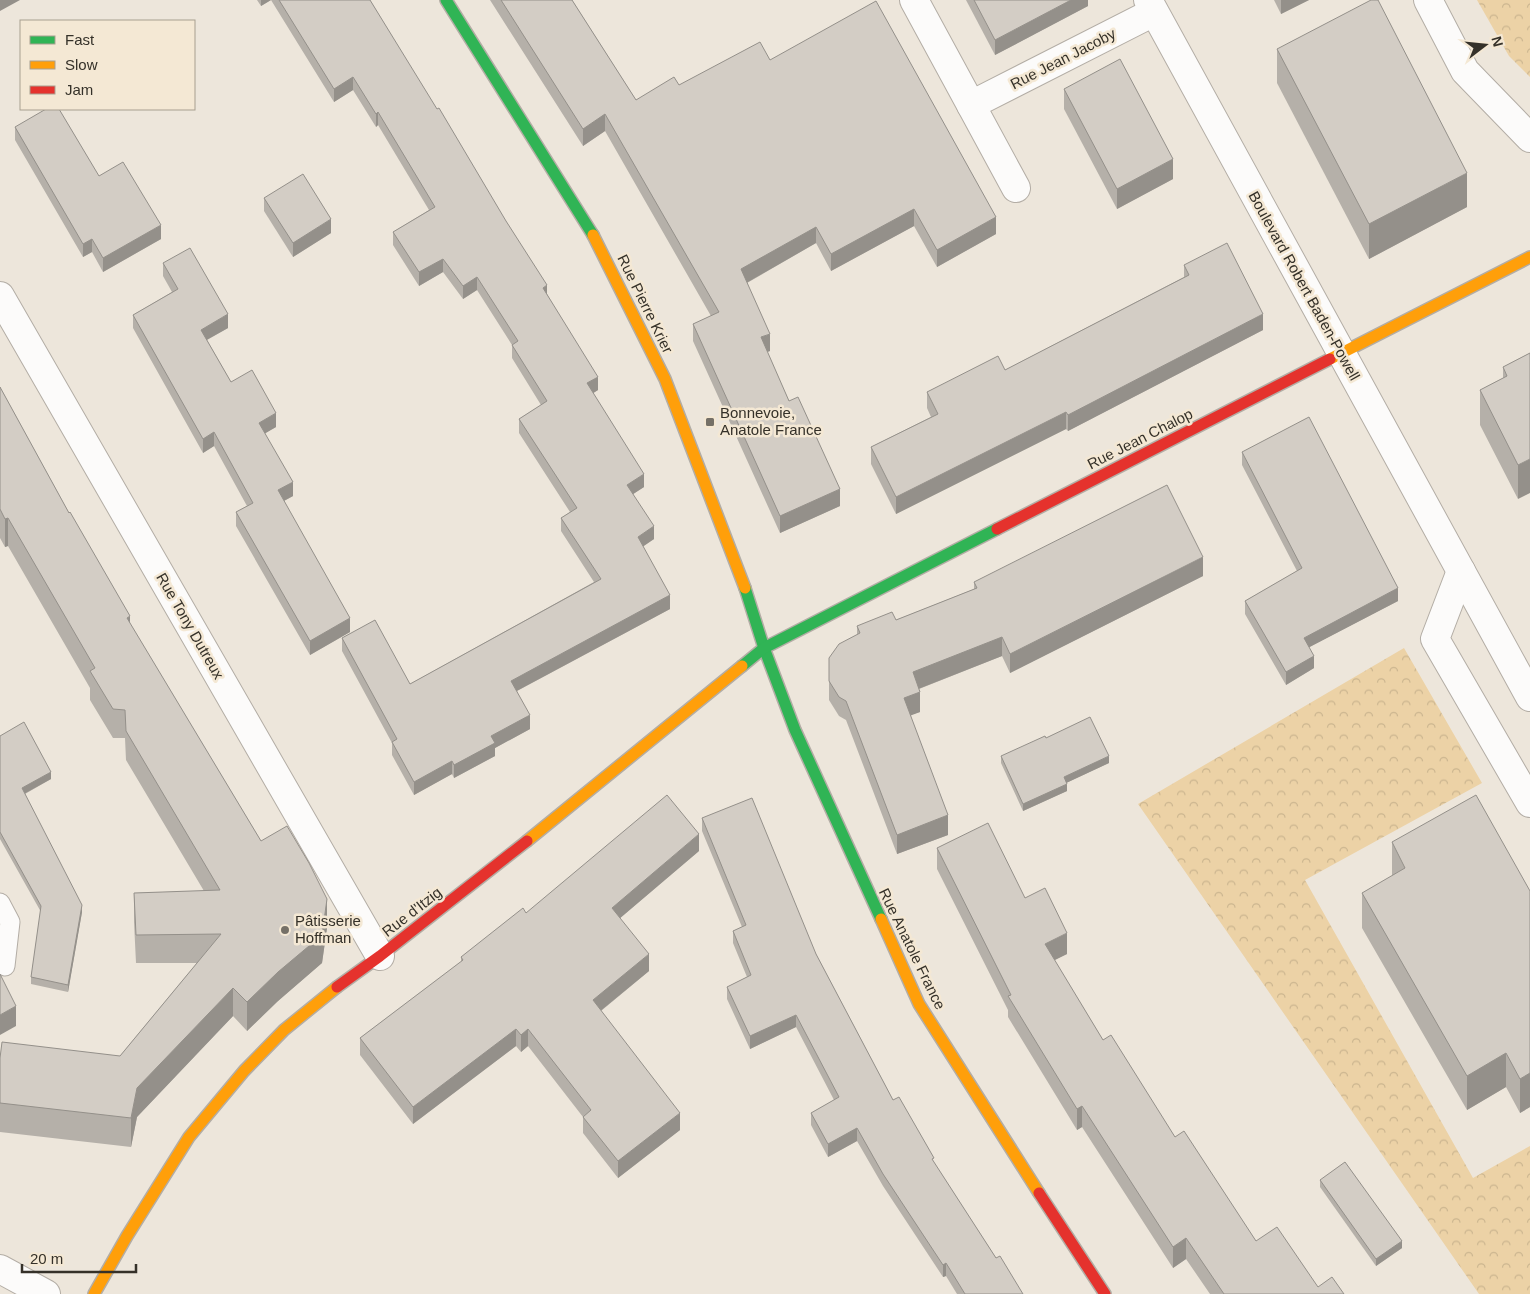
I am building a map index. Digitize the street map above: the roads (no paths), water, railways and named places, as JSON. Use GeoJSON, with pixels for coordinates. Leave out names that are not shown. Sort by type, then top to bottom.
{"type":"FeatureCollection","features":[{"type":"Feature","properties":{"kind":"main road","name":"Rue Pierre Krier"},"geometry":{"type":"LineString","coordinates":[[446,0],[598,241],[665,379],[740,572],[764,648]]}},
{"type":"Feature","properties":{"kind":"main road","name":"Rue Jean Chalop"},"geometry":{"type":"LineString","coordinates":[[764,648],[1530,257]]}},
{"type":"Feature","properties":{"kind":"main road","name":"Rue d'Itzig"},"geometry":{"type":"LineString","coordinates":[[94,1294],[127,1236],[189,1137],[244,1070],[284,1030],[326,994],[380,956],[559,816],[764,648]]}},
{"type":"Feature","properties":{"kind":"main road","name":"Rue Anatole France"},"geometry":{"type":"LineString","coordinates":[[764,648],[795,730],[920,1004],[1070,1242],[1105,1294]]}},
{"type":"Feature","properties":{"kind":"street"},"geometry":{"type":"LineString","coordinates":[[914,0],[1016,188]]}},
{"type":"Feature","properties":{"kind":"street"},"geometry":{"type":"LineString","coordinates":[[1428,0],[1466,71],[1530,138]]}},
{"type":"Feature","properties":{"kind":"street","name":"Rue Jean Jacoby"},"geometry":{"type":"LineString","coordinates":[[971,106],[1151,6]]}},
{"type":"Feature","properties":{"kind":"street","name":"Boulevard Robert Baden-Powell"},"geometry":{"type":"LineString","coordinates":[[1151,6],[1530,697]]}},
{"type":"Feature","properties":{"kind":"street","name":"Rue Tony Dutreux"},"geometry":{"type":"LineString","coordinates":[[0,296],[380,956]]}},
{"type":"Feature","properties":{"kind":"street"},"geometry":{"type":"LineString","coordinates":[[1461,571],[1435,639],[1530,803]]}},
{"type":"Feature","properties":{"kind":"street"},"geometry":{"type":"LineString","coordinates":[[0,1270],[46,1294]]}},
{"type":"Feature","properties":{"kind":"lane"},"geometry":{"type":"LineString","coordinates":[[0,903],[10,922],[5,966]]}},
{"type":"Feature","properties":{"kind":"place","name":"Bonnevoie, Anatole France"},"geometry":{"type":"Point","coordinates":[710,422]}},
{"type":"Feature","properties":{"kind":"place","name":"Pâtisserie Hoffman"},"geometry":{"type":"Point","coordinates":[285,930]}}]}
